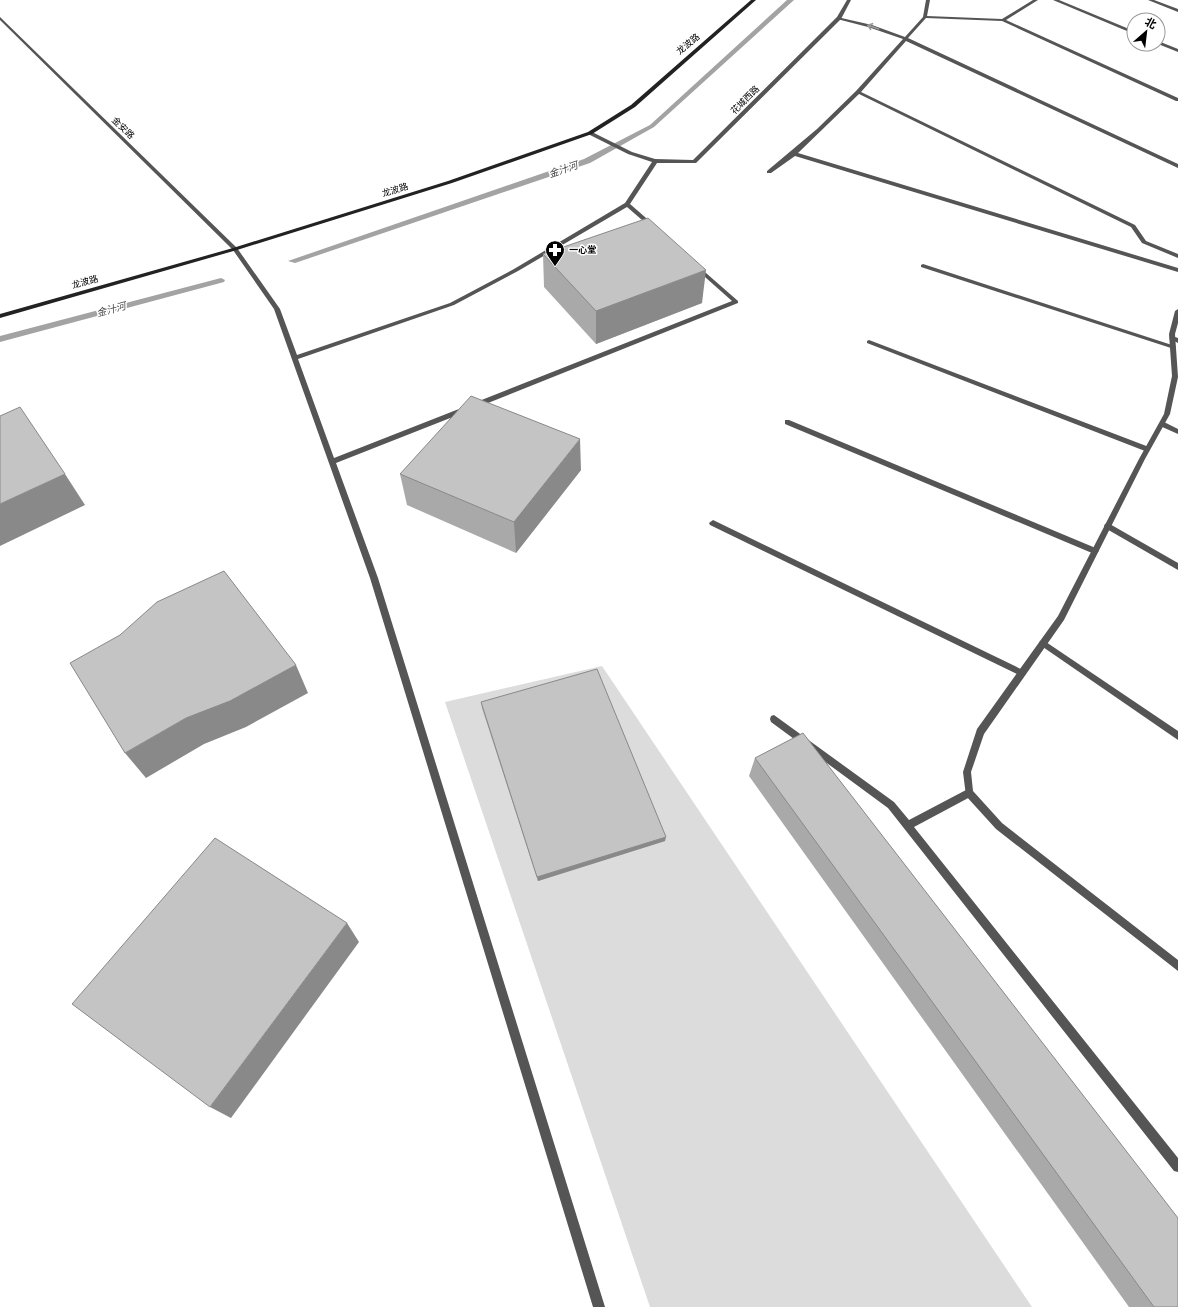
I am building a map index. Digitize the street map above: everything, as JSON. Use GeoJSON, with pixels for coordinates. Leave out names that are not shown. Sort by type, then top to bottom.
{"type":"FeatureCollection","features":[{"type":"Feature","properties":{"kind":"street","name":"龙波路"},"geometry":{"type":"LineString","coordinates":[[0,316],[235,249],[450,182],[590,133],[633,106],[754,0]]}},
{"type":"Feature","properties":{"kind":"street","name":"花城西路"},"geometry":{"type":"LineString","coordinates":[[590,133],[630,153],[655,161],[694,162],[840,18],[848,0]]}},
{"type":"Feature","properties":{"kind":"street"},"geometry":{"type":"LineString","coordinates":[[827,123],[770,172],[794,154],[827,123],[858,92],[925,17],[928,0]]}},
{"type":"Feature","properties":{"kind":"street"},"geometry":{"type":"LineString","coordinates":[[1003,20],[1036,0]]}},
{"type":"Feature","properties":{"kind":"street"},"geometry":{"type":"LineString","coordinates":[[1055,0],[1126,30]]}},
{"type":"Feature","properties":{"kind":"street"},"geometry":{"type":"LineString","coordinates":[[1150,0],[1178,11]]}},
{"type":"Feature","properties":{"kind":"street"},"geometry":{"type":"LineString","coordinates":[[925,17],[1003,20],[1178,100]]}},
{"type":"Feature","properties":{"kind":"street","name":"金安路"},"geometry":{"type":"LineString","coordinates":[[0,18],[235,249],[277,309],[374,578],[599,1307]]}},
{"type":"Feature","properties":{"kind":"street"},"geometry":{"type":"LineString","coordinates":[[840,18],[870,26],[906,39],[1178,166]]}},
{"type":"Feature","properties":{"kind":"street"},"geometry":{"type":"LineString","coordinates":[[1166,46],[1178,51]]}},
{"type":"Feature","properties":{"kind":"street"},"geometry":{"type":"LineString","coordinates":[[858,92],[1133,226],[1144,242],[1178,256]]}},
{"type":"Feature","properties":{"kind":"street"},"geometry":{"type":"LineString","coordinates":[[794,154],[1178,270]]}},
{"type":"Feature","properties":{"kind":"street"},"geometry":{"type":"LineString","coordinates":[[295,358],[452,304],[516,270],[628,204],[655,161]]}},
{"type":"Feature","properties":{"kind":"street"},"geometry":{"type":"LineString","coordinates":[[628,204],[656,230]]}},
{"type":"Feature","properties":{"kind":"street"},"geometry":{"type":"LineString","coordinates":[[332,462],[736,302],[690,261]]}},
{"type":"Feature","properties":{"kind":"street"},"geometry":{"type":"LineString","coordinates":[[923,266],[1174,342]]}},
{"type":"Feature","properties":{"kind":"street"},"geometry":{"type":"LineString","coordinates":[[1178,311],[1172,334],[1174,342],[1176,376],[1167,414],[1147,449],[1061,618],[980,732],[967,772],[969,793],[999,826],[1178,966]]}},
{"type":"Feature","properties":{"kind":"street"},"geometry":{"type":"LineString","coordinates":[[870,342],[1147,449]]}},
{"type":"Feature","properties":{"kind":"street"},"geometry":{"type":"LineString","coordinates":[[787,422],[1095,550]]}},
{"type":"Feature","properties":{"kind":"street"},"geometry":{"type":"LineString","coordinates":[[1162,424],[1178,432]]}},
{"type":"Feature","properties":{"kind":"street"},"geometry":{"type":"LineString","coordinates":[[713,523],[1022,673]]}},
{"type":"Feature","properties":{"kind":"street"},"geometry":{"type":"LineString","coordinates":[[1108,526],[1178,567]]}},
{"type":"Feature","properties":{"kind":"street"},"geometry":{"type":"LineString","coordinates":[[1043,643],[1178,736]]}},
{"type":"Feature","properties":{"kind":"street"},"geometry":{"type":"LineString","coordinates":[[774,719],[891,805],[1178,1167]]}},
{"type":"Feature","properties":{"kind":"street"},"geometry":{"type":"LineString","coordinates":[[907,826],[969,793]]}},
{"type":"Feature","properties":{"kind":"shaded area"},"geometry":{"type":"Polygon","coordinates":[[[602,666],[1032,1307],[650,1307],[445,702],[602,666]]]}},
{"type":"Feature","properties":{"kind":"building"},"geometry":{"type":"Polygon","coordinates":[[[648,218],[706,270],[596,311],[543,254],[648,218]]]}},
{"type":"Feature","properties":{"kind":"building"},"geometry":{"type":"Polygon","coordinates":[[[471,396],[580,439],[514,522],[400,474],[471,396]]]}},
{"type":"Feature","properties":{"kind":"building"},"geometry":{"type":"Polygon","coordinates":[[[20,407],[65,474],[0,504],[0,416],[20,407]]]}},
{"type":"Feature","properties":{"kind":"building"},"geometry":{"type":"Polygon","coordinates":[[[224,571],[296,665],[230,701],[186,718],[125,753],[70,663],[120,635],[157,602],[224,571]]]}},
{"type":"Feature","properties":{"kind":"building"},"geometry":{"type":"Polygon","coordinates":[[[597,669],[666,837],[537,877],[481,702],[597,669]]]}},
{"type":"Feature","properties":{"kind":"building"},"geometry":{"type":"Polygon","coordinates":[[[803,733],[1178,1218],[1178,1307],[1154,1307],[755,758],[803,733]]]}},
{"type":"Feature","properties":{"kind":"building"},"geometry":{"type":"Polygon","coordinates":[[[215,838],[347,923],[210,1107],[72,1004],[215,838]]]}},
{"type":"Feature","properties":{"kind":"waterway","name":"金汁河"},"geometry":{"type":"LineString","coordinates":[[292,261],[587,161],[652,126],[791,0]]}},
{"type":"Feature","properties":{"kind":"waterway","name":"金汁河"},"geometry":{"type":"LineString","coordinates":[[0,339],[221,280]]}},
{"type":"Feature","properties":{"kind":"place","name":"一心堂"},"geometry":{"type":"Point","coordinates":[555,267]}}]}
